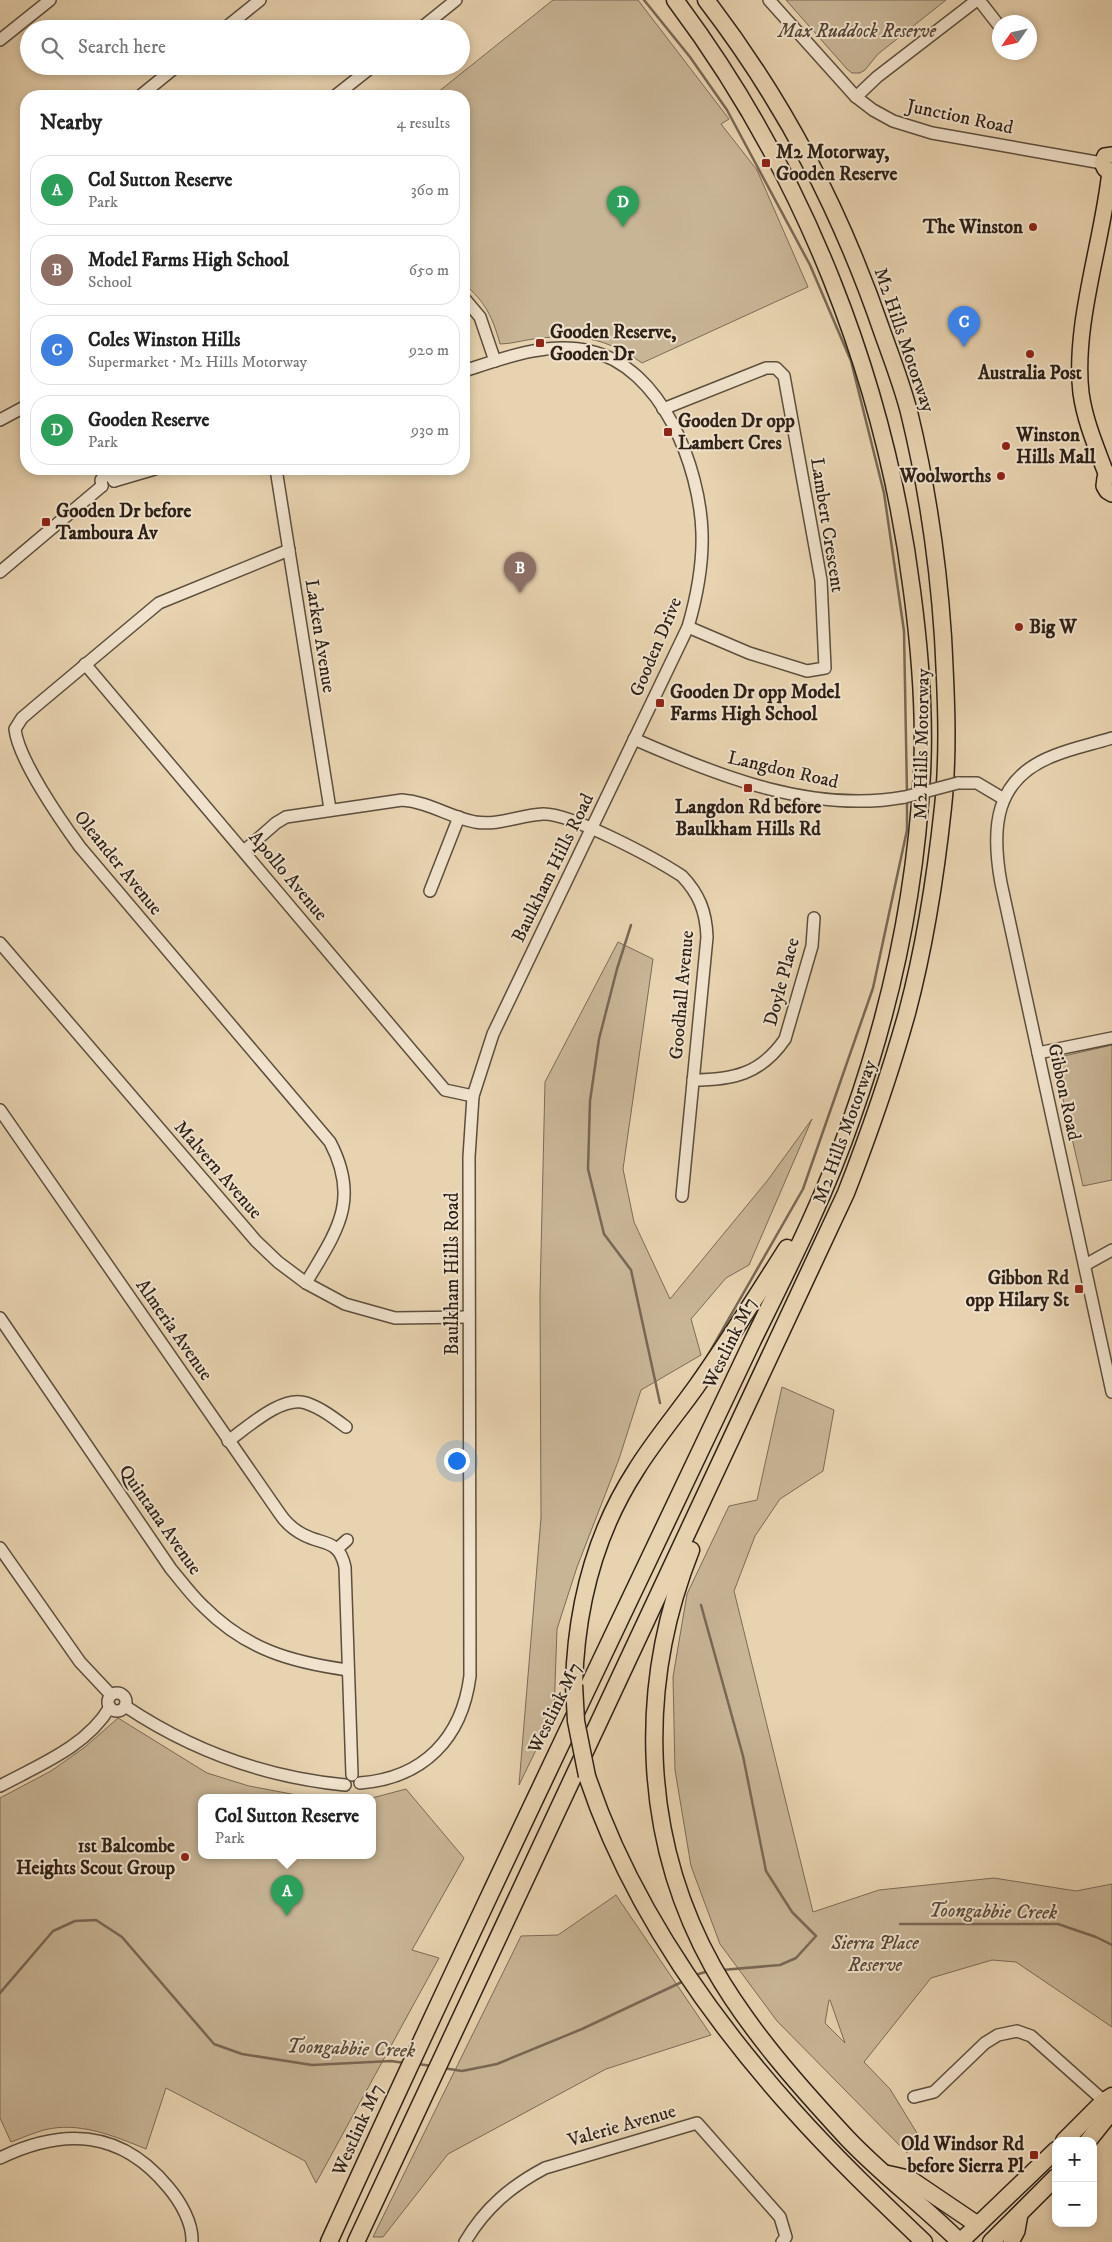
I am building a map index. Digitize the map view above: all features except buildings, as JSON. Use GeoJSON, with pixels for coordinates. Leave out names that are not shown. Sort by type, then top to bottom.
{"type":"FeatureCollection","features":[{"type":"Feature","properties":{"kind":"highway","name":"M2 Hills Motorway"},"geometry":{"type":"LineString","coordinates":[[675,0],[718,61],[771,149],[815,239],[845,311],[864,369],[893,478],[903,527],[917,625],[922,706],[922,769],[918,824],[908,897],[896,959],[875,1045],[851,1121],[822,1193]]}},
{"type":"Feature","properties":{"kind":"highway","name":"M2 Hills Motorway"},"geometry":{"type":"LineString","coordinates":[[705,1497],[846,1193],[884,1090],[908,1009],[927,918],[943,805],[946,756],[946,678],[939,579],[921,466],[908,408],[873,303],[833,206],[800,142],[767,85],[740,44],[706,0]]}},
{"type":"Feature","properties":{"kind":"highway"},"geometry":{"type":"LineString","coordinates":[[822,1193],[734,1332],[636,1469],[620,1496],[598,1545],[586,1586],[577,1629],[574,1685],[576,1721],[587,1776],[600,1816],[615,1849],[666,1940],[717,2015],[792,2110],[833,2154],[924,2242]]}},
{"type":"Feature","properties":{"kind":"highway","name":"Westlink M7"},"geometry":{"type":"LineString","coordinates":[[329,2242],[445,1989],[822,1193]]}},
{"type":"Feature","properties":{"kind":"highway"},"geometry":{"type":"LineString","coordinates":[[705,1497],[700,1527],[684,1568],[660,1658],[654,1708],[654,1761],[659,1810],[677,1885],[694,1930],[712,1966],[739,2008],[822,2110],[849,2140],[960,2242],[1052,2154]]}},
{"type":"Feature","properties":{"kind":"highway"},"geometry":{"type":"LineString","coordinates":[[356,2242],[705,1497]]}},
{"type":"Feature","properties":{"kind":"highway"},"geometry":{"type":"LineString","coordinates":[[1069,2137],[1109,2102]]}},
{"type":"Feature","properties":{"kind":"highway"},"geometry":{"type":"LineString","coordinates":[[1090,2137],[1109,2102]]}},
{"type":"Feature","properties":{"kind":"highway"},"geometry":{"type":"LineString","coordinates":[[886,2173],[910,2180],[978,2224]]}},
{"type":"Feature","properties":{"kind":"highway"},"geometry":{"type":"LineString","coordinates":[[991,2242],[1052,2180]]}},
{"type":"Feature","properties":{"kind":"main road"},"geometry":{"type":"LineString","coordinates":[[1110,161],[1080,362],[1081,392],[1087,422],[1110,475],[1104,486],[1112,494]]}},
{"type":"Feature","properties":{"kind":"main road"},"geometry":{"type":"LineString","coordinates":[[1011,2242],[1017,2231],[1020,2214]]}},
{"type":"Feature","properties":{"kind":"street"},"geometry":{"type":"LineString","coordinates":[[25,20],[50,0]]}},
{"type":"Feature","properties":{"kind":"street"},"geometry":{"type":"LineString","coordinates":[[235,20],[260,0]]}},
{"type":"Feature","properties":{"kind":"street"},"geometry":{"type":"LineString","coordinates":[[431,20],[456,0]]}},
{"type":"Feature","properties":{"kind":"street","name":"Junction Road"},"geometry":{"type":"LineString","coordinates":[[769,0],[856,97],[873,110],[893,121],[932,133],[1110,161]]}},
{"type":"Feature","properties":{"kind":"street"},"geometry":{"type":"LineString","coordinates":[[856,97],[877,77],[978,0],[992,17]]}},
{"type":"Feature","properties":{"kind":"street"},"geometry":{"type":"LineString","coordinates":[[0,40],[20,24]]}},
{"type":"Feature","properties":{"kind":"street"},"geometry":{"type":"LineString","coordinates":[[147,90],[166,75]]}},
{"type":"Feature","properties":{"kind":"street"},"geometry":{"type":"LineString","coordinates":[[342,90],[361,75]]}},
{"type":"Feature","properties":{"kind":"street"},"geometry":{"type":"LineString","coordinates":[[470,305],[480,317],[494,361]]}},
{"type":"Feature","properties":{"kind":"street","name":"Gooden Drive"},"geometry":{"type":"LineString","coordinates":[[470,368],[532,351],[553,349],[582,350],[600,354],[632,372],[647,387],[674,426],[688,460],[700,512],[702,534],[700,572],[688,627],[634,739]]}},
{"type":"Feature","properties":{"kind":"street","name":"Lambert Crescent"},"geometry":{"type":"LineString","coordinates":[[663,409],[766,368],[776,368],[784,376],[821,580],[825,668],[807,672],[749,653],[688,627]]}},
{"type":"Feature","properties":{"kind":"street"},"geometry":{"type":"LineString","coordinates":[[0,420],[20,409]]}},
{"type":"Feature","properties":{"kind":"street"},"geometry":{"type":"LineString","coordinates":[[0,572],[105,478],[122,475]]}},
{"type":"Feature","properties":{"kind":"street","name":"Larken Avenue"},"geometry":{"type":"LineString","coordinates":[[277,475],[330,809]]}},
{"type":"Feature","properties":{"kind":"street","name":"Oleander Avenue"},"geometry":{"type":"LineString","coordinates":[[289,550],[159,603],[22,718],[15,729],[16,737],[57,815],[80,847],[330,1142],[342,1169],[346,1197],[334,1234],[306,1283]]}},
{"type":"Feature","properties":{"kind":"street","name":"Apollo Avenue"},"geometry":{"type":"LineString","coordinates":[[85,664],[445,1090],[473,1096]]}},
{"type":"Feature","properties":{"kind":"street"},"geometry":{"type":"LineString","coordinates":[[1004,799],[1016,782],[1042,761],[1054,755],[1112,738]]}},
{"type":"Feature","properties":{"kind":"street","name":"Langdon Road"},"geometry":{"type":"LineString","coordinates":[[634,739],[722,774],[817,799],[862,803],[905,797],[958,783],[976,783],[1004,799]]}},
{"type":"Feature","properties":{"kind":"street","name":"Baulkham Hills Road"},"geometry":{"type":"LineString","coordinates":[[360,1783],[392,1778],[422,1762],[440,1747],[460,1718],[468,1693],[470,1676],[469,1157],[473,1096],[493,1034],[634,739]]}},
{"type":"Feature","properties":{"kind":"street","name":"Gibbon Road"},"geometry":{"type":"LineString","coordinates":[[1004,799],[996,824],[998,865],[1112,1392]]}},
{"type":"Feature","properties":{"kind":"street","name":"Goodhall Avenue"},"geometry":{"type":"LineString","coordinates":[[244,850],[276,823],[286,818],[330,809],[402,800],[427,804],[459,818],[475,822],[494,823],[544,814],[562,817],[591,829],[682,876],[693,887],[702,904],[707,937],[682,1196]]}},
{"type":"Feature","properties":{"kind":"street"},"geometry":{"type":"LineString","coordinates":[[430,891],[459,818]]}},
{"type":"Feature","properties":{"kind":"street","name":"Doyle Place"},"geometry":{"type":"LineString","coordinates":[[692,1080],[717,1080],[736,1076],[754,1069],[776,1051],[785,1039],[812,946],[814,918]]}},
{"type":"Feature","properties":{"kind":"street","name":"Malvern Avenue"},"geometry":{"type":"LineString","coordinates":[[0,943],[256,1241],[278,1262],[306,1283],[345,1304],[395,1318],[469,1317]]}},
{"type":"Feature","properties":{"kind":"street"},"geometry":{"type":"LineString","coordinates":[[1038,1053],[1112,1038]]}},
{"type":"Feature","properties":{"kind":"street","name":"Almeria Avenue"},"geometry":{"type":"LineString","coordinates":[[0,1110],[228,1441],[288,1524],[304,1535],[328,1542],[337,1549]]}},
{"type":"Feature","properties":{"kind":"street"},"geometry":{"type":"LineString","coordinates":[[1085,1265],[1112,1250]]}},
{"type":"Feature","properties":{"kind":"street","name":"Quintana Avenue"},"geometry":{"type":"LineString","coordinates":[[0,1318],[4,1333],[171,1569],[203,1607],[224,1626],[286,1659],[311,1665],[348,1670]]}},
{"type":"Feature","properties":{"kind":"street"},"geometry":{"type":"LineString","coordinates":[[228,1441],[278,1407],[291,1401],[312,1405],[346,1427]]}},
{"type":"Feature","properties":{"kind":"street"},"geometry":{"type":"LineString","coordinates":[[347,1540],[337,1549],[345,1567],[352,1775]]}},
{"type":"Feature","properties":{"kind":"street"},"geometry":{"type":"LineString","coordinates":[[0,1548],[64,1641],[111,1701]]}},
{"type":"Feature","properties":{"kind":"street"},"geometry":{"type":"LineString","coordinates":[[0,1786],[77,1743],[102,1720],[111,1701],[121,1694],[125,1699],[124,1706],[188,1743],[233,1762],[288,1777],[345,1785],[352,1790],[357,1788],[360,1783],[358,1778],[352,1775]]}},
{"type":"Feature","properties":{"kind":"street"},"geometry":{"type":"LineString","coordinates":[[345,1785],[345,1779],[352,1775]]}},
{"type":"Feature","properties":{"kind":"street"},"geometry":{"type":"LineString","coordinates":[[914,2097],[934,2092],[985,2043],[998,2035],[1017,2031],[1031,2036],[1109,2102]]}},
{"type":"Feature","properties":{"kind":"street","name":"Valerie Avenue"},"geometry":{"type":"LineString","coordinates":[[466,2242],[486,2210],[504,2194],[531,2175],[564,2161],[697,2123],[780,2217],[786,2236],[782,2242]]}},
{"type":"Feature","properties":{"kind":"street"},"geometry":{"type":"LineString","coordinates":[[0,2158],[33,2144],[56,2138],[81,2138],[108,2143],[126,2150],[143,2161],[158,2175],[191,2217],[192,2242]]}},
{"type":"Feature","properties":{"kind":"green space"},"geometry":{"type":"Polygon","coordinates":[[[553,0],[638,0],[729,119],[721,124],[757,170],[808,287],[642,363],[604,343],[578,337],[550,337],[500,344],[487,311],[470,289],[470,90],[440,90],[459,75],[470,75],[470,66],[553,0]]]}},
{"type":"Feature","properties":{"kind":"green space","name":"Max Ruddock Reserve"},"geometry":{"type":"Polygon","coordinates":[[[786,0],[946,0],[878,54],[865,70],[860,73],[852,73],[786,0]]]}},
{"type":"Feature","properties":{"kind":"green space"},"geometry":{"type":"Polygon","coordinates":[[[618,942],[653,959],[623,1169],[634,1222],[670,1299],[767,1181],[812,1119],[749,1265],[726,1278],[691,1319],[701,1355],[641,1390],[619,1459],[577,1567],[557,1629],[554,1713],[519,1785],[541,1518],[540,1295],[545,1082],[618,942]]]}},
{"type":"Feature","properties":{"kind":"green space"},"geometry":{"type":"Polygon","coordinates":[[[1112,1045],[1112,1180],[1083,1186],[1055,1064],[1064,1056],[1112,1045]]]}},
{"type":"Feature","properties":{"kind":"green space","name":"Sierra Place Reserve"},"geometry":{"type":"Polygon","coordinates":[[[782,1387],[834,1410],[823,1471],[780,1499],[755,1536],[734,1591],[813,1912],[879,1890],[994,1878],[1076,1891],[1112,1884],[1112,2027],[1016,1962],[992,1960],[931,1978],[864,2062],[890,2089],[920,2138],[907,2153],[777,2021],[720,1944],[691,1866],[675,1770],[673,1677],[687,1594],[729,1506],[757,1500],[782,1387]],[[830,2000],[825,2023],[845,2043],[830,2000]]]}},
{"type":"Feature","properties":{"kind":"green space"},"geometry":{"type":"Polygon","coordinates":[[[118,1718],[207,1773],[249,1786],[291,1794],[198,1794],[198,1859],[376,1859],[376,1797],[406,1789],[464,1858],[412,1950],[439,1958],[316,2183],[305,2161],[166,2088],[146,2149],[96,2131],[70,2127],[44,2130],[11,2142],[0,2118],[0,1798],[51,1771],[85,1747],[118,1718]]]}},
{"type":"Feature","properties":{"kind":"green space"},"geometry":{"type":"Polygon","coordinates":[[[616,1895],[711,2035],[606,2069],[448,2154],[383,2237],[373,2237],[521,1936],[558,1935],[616,1895]]]}},
{"type":"Feature","properties":{"kind":"waterway"},"geometry":{"type":"LineString","coordinates":[[644,0],[690,57],[727,110],[810,265],[851,361],[884,493],[904,631],[907,793]]}},
{"type":"Feature","properties":{"kind":"waterway"},"geometry":{"type":"LineString","coordinates":[[708,1355],[803,1189],[873,988],[907,830],[907,801]]}},
{"type":"Feature","properties":{"kind":"waterway"},"geometry":{"type":"LineString","coordinates":[[631,925],[617,969],[599,1039],[590,1101],[588,1169],[604,1234],[631,1270],[660,1403]]}},
{"type":"Feature","properties":{"kind":"waterway"},"geometry":{"type":"LineString","coordinates":[[701,1605],[743,1756],[766,1871],[792,1912],[816,1936],[796,1958],[780,1965],[722,1970]]}},
{"type":"Feature","properties":{"kind":"waterway","name":"Toongabbie Creek"},"geometry":{"type":"LineString","coordinates":[[0,1993],[53,1931],[75,1921],[96,1920],[122,1937],[214,2044],[242,2054],[312,2065],[391,2061],[405,2063]]}},
{"type":"Feature","properties":{"kind":"waterway","name":"Toongabbie Creek"},"geometry":{"type":"LineString","coordinates":[[900,1924],[1058,1924],[1096,1937],[1112,1945]]}},
{"type":"Feature","properties":{"kind":"waterway","name":"Toongabbie Creek"},"geometry":{"type":"LineString","coordinates":[[695,1975],[709,1971]]}},
{"type":"Feature","properties":{"kind":"waterway","name":"Toongabbie Creek"},"geometry":{"type":"LineString","coordinates":[[443,2068],[462,2071],[497,2064],[582,2029],[684,1981]]}},
{"type":"Feature","properties":{"kind":"waterway","name":"Toongabbie Creek"},"geometry":{"type":"LineString","coordinates":[[418,2064],[432,2066]]}},
{"type":"Feature","properties":{"kind":"place","name":"M2 Motorway, Gooden Reserve"},"geometry":{"type":"Point","coordinates":[766,163]}},
{"type":"Feature","properties":{"kind":"place","name":"Gooden Reserve"},"geometry":{"type":"Point","coordinates":[623,227]}},
{"type":"Feature","properties":{"kind":"place","name":"The Winston"},"geometry":{"type":"Point","coordinates":[1033,227]}},
{"type":"Feature","properties":{"kind":"place","name":"Gooden Reserve, Gooden Dr"},"geometry":{"type":"Point","coordinates":[540,343]}},
{"type":"Feature","properties":{"kind":"place","name":"Coles Winston Hills"},"geometry":{"type":"Point","coordinates":[964,347]}},
{"type":"Feature","properties":{"kind":"place","name":"Australia Post"},"geometry":{"type":"Point","coordinates":[1030,354]}},
{"type":"Feature","properties":{"kind":"place","name":"Gooden Dr opp Lambert Cres"},"geometry":{"type":"Point","coordinates":[668,432]}},
{"type":"Feature","properties":{"kind":"place","name":"Winston Hills Mall"},"geometry":{"type":"Point","coordinates":[1006,446]}},
{"type":"Feature","properties":{"kind":"place","name":"Woolworths"},"geometry":{"type":"Point","coordinates":[1001,476]}},
{"type":"Feature","properties":{"kind":"place","name":"Gooden Dr before Tamboura Av"},"geometry":{"type":"Point","coordinates":[46,522]}},
{"type":"Feature","properties":{"kind":"place","name":"Model Farms High School"},"geometry":{"type":"Point","coordinates":[520,593]}},
{"type":"Feature","properties":{"kind":"place","name":"Big W"},"geometry":{"type":"Point","coordinates":[1019,627]}},
{"type":"Feature","properties":{"kind":"place","name":"Gooden Dr opp Model Farms High School"},"geometry":{"type":"Point","coordinates":[660,703]}},
{"type":"Feature","properties":{"kind":"place","name":"Langdon Rd before Baulkham Hills Rd"},"geometry":{"type":"Point","coordinates":[748,788]}},
{"type":"Feature","properties":{"kind":"place","name":"Gibbon Rd opp Hilary St"},"geometry":{"type":"Point","coordinates":[1079,1289]}},
{"type":"Feature","properties":{"kind":"place","name":"1st Balcombe Heights Scout Group"},"geometry":{"type":"Point","coordinates":[185,1857]}},
{"type":"Feature","properties":{"kind":"place","name":"Col Sutton Reserve"},"geometry":{"type":"Point","coordinates":[287,1916]}},
{"type":"Feature","properties":{"kind":"place","name":"Old Windsor Rd before Sierra Pl"},"geometry":{"type":"Point","coordinates":[1034,2155]}}]}
